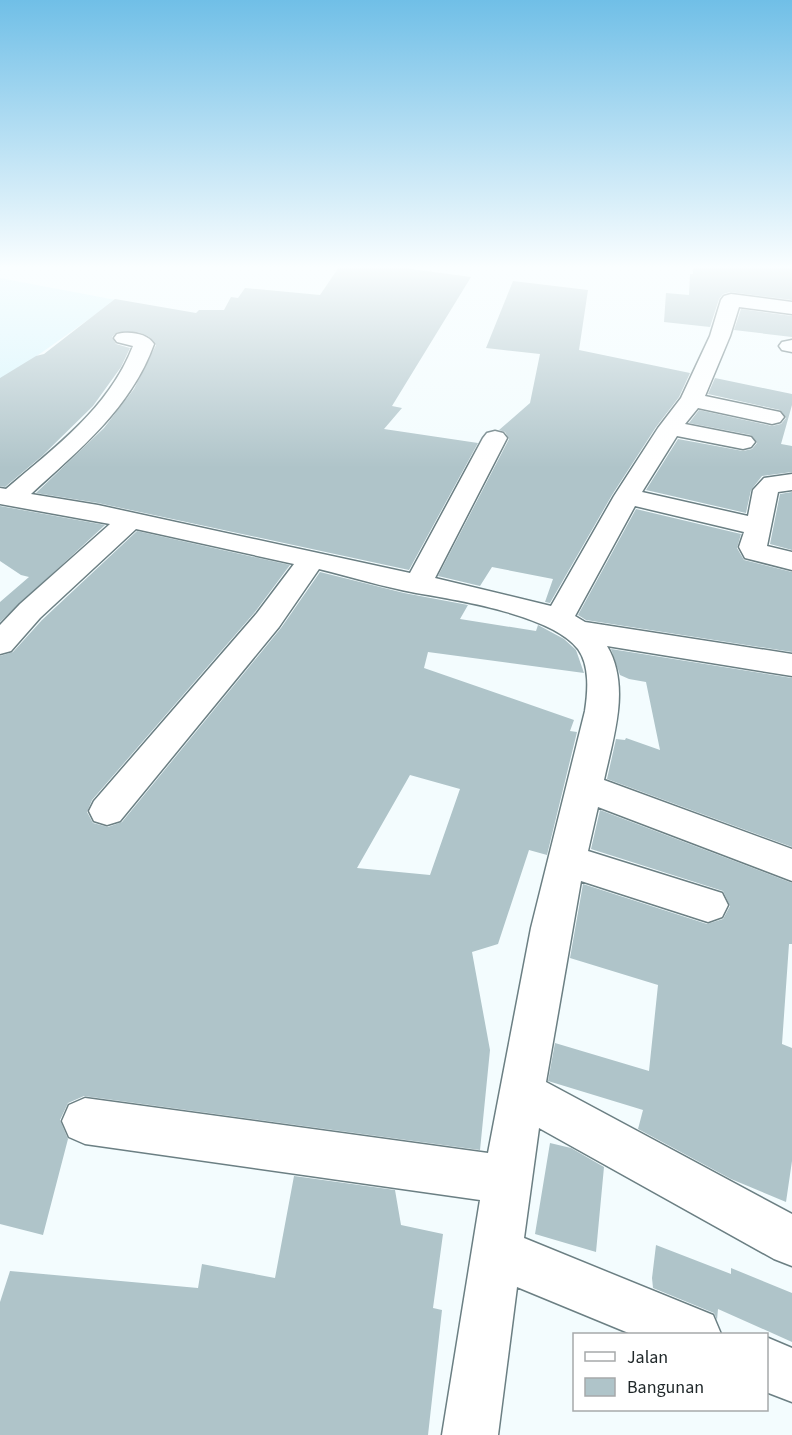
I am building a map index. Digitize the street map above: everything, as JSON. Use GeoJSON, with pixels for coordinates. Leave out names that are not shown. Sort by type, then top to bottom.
{"type":"FeatureCollection","features":[{"type":"Feature","properties":{"kind":"street"},"geometry":{"type":"LineString","coordinates":[[569,625],[627,496],[670,428],[692,400],[721,334]]}},
{"type":"Feature","properties":{"kind":"street"},"geometry":{"type":"LineString","coordinates":[[6,496],[100,417],[122,389],[140,357],[144,344],[123,338]]}},
{"type":"Feature","properties":{"kind":"street"},"geometry":{"type":"LineString","coordinates":[[692,400],[772,417]]}},
{"type":"Feature","properties":{"kind":"street"},"geometry":{"type":"LineString","coordinates":[[670,428],[743,442]]}},
{"type":"Feature","properties":{"kind":"street"},"geometry":{"type":"LineString","coordinates":[[418,584],[495,438]]}},
{"type":"Feature","properties":{"kind":"street"},"geometry":{"type":"LineString","coordinates":[[792,482],[772,483],[766,490],[753,547],[755,552],[792,561]]}},
{"type":"Feature","properties":{"kind":"street"},"geometry":{"type":"LineString","coordinates":[[6,496],[312,559],[530,609],[569,625],[792,665]]}},
{"type":"Feature","properties":{"kind":"street"},"geometry":{"type":"LineString","coordinates":[[627,496],[759,527]]}},
{"type":"Feature","properties":{"kind":"street"},"geometry":{"type":"LineString","coordinates":[[0,644],[30,611],[130,520]]}},
{"type":"Feature","properties":{"kind":"street"},"geometry":{"type":"LineString","coordinates":[[107,811],[268,620],[312,559]]}},
{"type":"Feature","properties":{"kind":"street"},"geometry":{"type":"LineString","coordinates":[[470,1435],[507,1179],[551,928],[566,860],[587,788],[600,717],[603,679],[594,651],[569,625]]}},
{"type":"Feature","properties":{"kind":"street"},"geometry":{"type":"LineString","coordinates":[[587,788],[792,865]]}},
{"type":"Feature","properties":{"kind":"street"},"geometry":{"type":"LineString","coordinates":[[566,860],[708,905]]}},
{"type":"Feature","properties":{"kind":"street"},"geometry":{"type":"LineString","coordinates":[[522,1094],[792,1241]]}},
{"type":"Feature","properties":{"kind":"street"},"geometry":{"type":"LineString","coordinates":[[85,1121],[507,1179]]}},
{"type":"Feature","properties":{"kind":"street"},"geometry":{"type":"LineString","coordinates":[[497,1253],[689,1333]]}},
{"type":"Feature","properties":{"kind":"street"},"geometry":{"type":"LineString","coordinates":[[768,1365],[792,1375]]}},
{"type":"Feature","properties":{"kind":"shaded area"},"geometry":{"type":"Polygon","coordinates":[[[0,334],[68,334],[0,382],[0,334]]]}},
{"type":"Feature","properties":{"kind":"building"},"geometry":{"type":"Polygon","coordinates":[[[70,334],[115,334],[112,337],[116,344],[130,348],[121,367],[93,406],[42,456],[5,487],[0,486],[0,378],[36,356],[44,354],[70,334]]]}},
{"type":"Feature","properties":{"kind":"building"},"geometry":{"type":"Polygon","coordinates":[[[143,334],[436,334],[392,406],[402,408],[384,429],[478,443],[409,570],[98,503],[36,493],[104,428],[134,389],[156,345],[143,334]]]}},
{"type":"Feature","properties":{"kind":"building"},"geometry":{"type":"Polygon","coordinates":[[[492,334],[581,334],[579,350],[690,373],[679,397],[656,427],[612,495],[550,603],[545,602],[553,579],[492,567],[480,586],[438,576],[509,439],[505,432],[499,430],[530,403],[540,354],[486,348],[492,334]]]}},
{"type":"Feature","properties":{"kind":"building"},"geometry":{"type":"Polygon","coordinates":[[[767,334],[792,334],[792,337],[767,334]]]}},
{"type":"Feature","properties":{"kind":"building"},"geometry":{"type":"Polygon","coordinates":[[[715,378],[792,394],[792,405],[781,444],[792,446],[792,472],[762,476],[751,490],[746,513],[646,490],[678,439],[743,451],[752,449],[757,443],[751,435],[689,423],[699,410],[772,426],[781,424],[786,418],[780,410],[708,394],[715,378]]]}},
{"type":"Feature","properties":{"kind":"building"},"geometry":{"type":"Polygon","coordinates":[[[792,492],[792,550],[770,544],[780,494],[792,492]]]}},
{"type":"Feature","properties":{"kind":"building"},"geometry":{"type":"Polygon","coordinates":[[[0,506],[105,525],[0,622],[0,602],[29,577],[21,575],[0,561],[0,506]]]}},
{"type":"Feature","properties":{"kind":"building"},"geometry":{"type":"Polygon","coordinates":[[[636,509],[741,534],[737,548],[744,560],[792,572],[792,652],[586,620],[578,615],[636,509]]]}},
{"type":"Feature","properties":{"kind":"building"},"geometry":{"type":"Polygon","coordinates":[[[137,531],[290,565],[255,612],[92,800],[87,812],[93,823],[108,827],[122,822],[281,628],[320,572],[404,593],[468,605],[460,619],[536,631],[538,625],[564,639],[576,650],[584,673],[428,652],[424,668],[574,720],[570,731],[577,732],[547,855],[529,850],[498,944],[472,952],[490,1050],[480,1150],[84,1096],[68,1103],[60,1120],[68,1139],[43,1235],[0,1224],[0,656],[13,652],[42,620],[137,531]],[[410,775],[357,868],[430,875],[460,789],[410,775]]]}},
{"type":"Feature","properties":{"kind":"building"},"geometry":{"type":"Polygon","coordinates":[[[611,649],[792,678],[792,847],[607,779],[616,739],[625,740],[626,738],[660,750],[646,682],[620,675],[611,649]]]}},
{"type":"Feature","properties":{"kind":"building"},"geometry":{"type":"Polygon","coordinates":[[[600,810],[792,883],[792,944],[789,944],[782,1044],[792,1048],[792,1161],[786,1202],[731,1179],[638,1129],[643,1110],[548,1081],[555,1043],[649,1071],[658,985],[570,958],[583,884],[707,924],[723,919],[730,906],[723,891],[591,849],[600,810]]]}},
{"type":"Feature","properties":{"kind":"building"},"geometry":{"type":"Polygon","coordinates":[[[550,1143],[571,1148],[604,1167],[596,1252],[535,1234],[550,1143]]]}},
{"type":"Feature","properties":{"kind":"building"},"geometry":{"type":"Polygon","coordinates":[[[294,1176],[395,1190],[401,1225],[443,1234],[433,1308],[442,1310],[428,1435],[0,1435],[0,1302],[10,1271],[198,1288],[202,1264],[275,1278],[294,1176]]]}},
{"type":"Feature","properties":{"kind":"building"},"geometry":{"type":"Polygon","coordinates":[[[656,1245],[731,1274],[731,1268],[792,1293],[792,1342],[718,1309],[717,1320],[714,1313],[653,1288],[656,1245]]]}}]}
